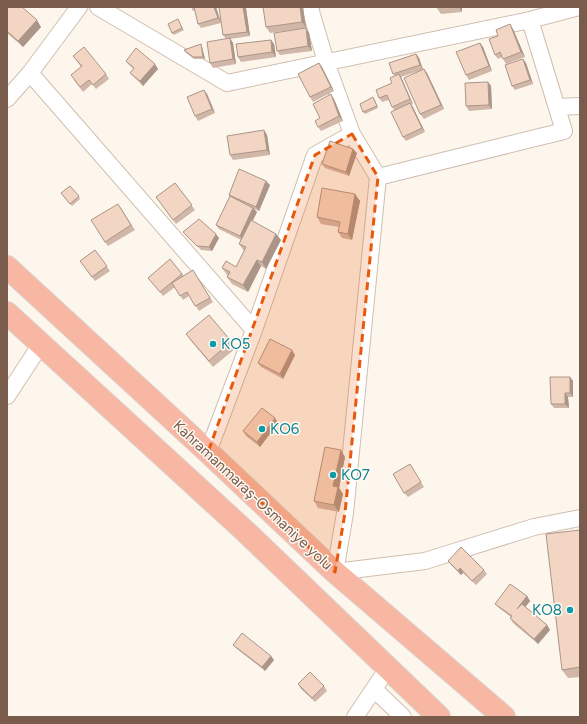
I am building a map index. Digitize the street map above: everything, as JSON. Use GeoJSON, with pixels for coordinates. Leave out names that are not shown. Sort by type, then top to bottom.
{"type":"FeatureCollection","features":[{"type":"Feature","properties":{"kind":"highway","name":"Kahramanmaraş-Osmaniye yolu"},"geometry":{"type":"LineString","coordinates":[[7,267],[208,452],[335,572],[504,717]]}},
{"type":"Feature","properties":{"kind":"highway"},"geometry":{"type":"LineString","coordinates":[[7,313],[246,532],[440,717]]}},
{"type":"Feature","properties":{"kind":"street"},"geometry":{"type":"LineString","coordinates":[[7,99],[30,73],[79,7]]}},
{"type":"Feature","properties":{"kind":"street"},"geometry":{"type":"LineString","coordinates":[[98,7],[227,83],[530,20],[579,7]]}},
{"type":"Feature","properties":{"kind":"street"},"geometry":{"type":"LineString","coordinates":[[310,7],[326,62],[352,134],[378,177],[345,513],[335,572],[425,562],[534,527],[580,518]]}},
{"type":"Feature","properties":{"kind":"street"},"geometry":{"type":"LineString","coordinates":[[378,177],[564,131],[558,107],[530,20]]}},
{"type":"Feature","properties":{"kind":"street"},"geometry":{"type":"LineString","coordinates":[[30,73],[254,330]]}},
{"type":"Feature","properties":{"kind":"street"},"geometry":{"type":"LineString","coordinates":[[558,107],[580,106]]}},
{"type":"Feature","properties":{"kind":"street"},"geometry":{"type":"LineString","coordinates":[[208,452],[254,330],[315,155],[352,134]]}},
{"type":"Feature","properties":{"kind":"street"},"geometry":{"type":"LineString","coordinates":[[7,396],[41,344]]}},
{"type":"Feature","properties":{"kind":"street"},"geometry":{"type":"LineString","coordinates":[[355,717],[388,668]]}},
{"type":"Feature","properties":{"kind":"street"},"geometry":{"type":"LineString","coordinates":[[374,689],[403,717]]}},
{"type":"Feature","properties":{"kind":"highlighted area"},"geometry":{"type":"Polygon","coordinates":[[[352,134],[378,177],[345,513],[335,572],[208,452],[315,155],[352,134]]]}},
{"type":"Feature","properties":{"kind":"building"},"geometry":{"type":"Polygon","coordinates":[[[7,7],[22,7],[37,20],[18,41],[7,31],[7,7]]]}},
{"type":"Feature","properties":{"kind":"building"},"geometry":{"type":"Polygon","coordinates":[[[194,7],[214,7],[218,18],[198,24],[194,7]]]}},
{"type":"Feature","properties":{"kind":"building"},"geometry":{"type":"Polygon","coordinates":[[[219,7],[243,7],[247,32],[223,35],[219,7]]]}},
{"type":"Feature","properties":{"kind":"building"},"geometry":{"type":"Polygon","coordinates":[[[263,7],[300,7],[302,22],[266,27],[263,7]]]}},
{"type":"Feature","properties":{"kind":"building"},"geometry":{"type":"Polygon","coordinates":[[[178,19],[182,28],[172,33],[168,24],[178,19]]]}},
{"type":"Feature","properties":{"kind":"building"},"geometry":{"type":"Polygon","coordinates":[[[510,24],[521,52],[503,59],[500,52],[495,55],[489,39],[498,36],[496,30],[510,24]]]}},
{"type":"Feature","properties":{"kind":"building"},"geometry":{"type":"Polygon","coordinates":[[[306,28],[308,46],[277,51],[274,33],[306,28]]]}},
{"type":"Feature","properties":{"kind":"building"},"geometry":{"type":"Polygon","coordinates":[[[230,38],[233,59],[210,63],[207,42],[230,38]]]}},
{"type":"Feature","properties":{"kind":"building"},"geometry":{"type":"Polygon","coordinates":[[[271,40],[272,52],[238,57],[236,44],[271,40]]]}},
{"type":"Feature","properties":{"kind":"building"},"geometry":{"type":"Polygon","coordinates":[[[480,43],[489,66],[466,75],[456,52],[480,43]]]}},
{"type":"Feature","properties":{"kind":"building"},"geometry":{"type":"Polygon","coordinates":[[[201,44],[203,57],[193,57],[184,50],[201,44]]]}},
{"type":"Feature","properties":{"kind":"building"},"geometry":{"type":"Polygon","coordinates":[[[84,47],[106,74],[93,85],[89,80],[80,87],[71,75],[82,66],[73,56],[84,47]]]}},
{"type":"Feature","properties":{"kind":"building"},"geometry":{"type":"Polygon","coordinates":[[[136,48],[155,64],[140,81],[130,73],[134,68],[126,61],[136,48]]]}},
{"type":"Feature","properties":{"kind":"building"},"geometry":{"type":"Polygon","coordinates":[[[416,54],[420,65],[393,74],[389,63],[416,54]]]}},
{"type":"Feature","properties":{"kind":"building"},"geometry":{"type":"Polygon","coordinates":[[[523,59],[530,80],[512,86],[505,65],[523,59]]]}},
{"type":"Feature","properties":{"kind":"building"},"geometry":{"type":"Polygon","coordinates":[[[319,63],[331,87],[310,97],[298,74],[319,63]]]}},
{"type":"Feature","properties":{"kind":"building"},"geometry":{"type":"Polygon","coordinates":[[[424,69],[441,105],[420,114],[404,78],[424,69]]]}},
{"type":"Feature","properties":{"kind":"building"},"geometry":{"type":"Polygon","coordinates":[[[399,74],[410,99],[392,107],[387,95],[379,98],[376,90],[392,83],[390,78],[399,74]]]}},
{"type":"Feature","properties":{"kind":"building"},"geometry":{"type":"Polygon","coordinates":[[[488,82],[489,105],[466,106],[465,83],[488,82]]]}},
{"type":"Feature","properties":{"kind":"building"},"geometry":{"type":"Polygon","coordinates":[[[204,90],[212,109],[195,116],[187,97],[204,90]]]}},
{"type":"Feature","properties":{"kind":"building"},"geometry":{"type":"Polygon","coordinates":[[[331,94],[339,116],[318,127],[315,121],[320,118],[313,104],[331,94]]]}},
{"type":"Feature","properties":{"kind":"building"},"geometry":{"type":"Polygon","coordinates":[[[373,97],[377,106],[363,112],[360,104],[373,97]]]}},
{"type":"Feature","properties":{"kind":"building"},"geometry":{"type":"Polygon","coordinates":[[[410,103],[422,128],[403,137],[391,112],[410,103]]]}},
{"type":"Feature","properties":{"kind":"building"},"geometry":{"type":"Polygon","coordinates":[[[264,130],[267,150],[230,155],[227,136],[264,130]]]}},
{"type":"Feature","properties":{"kind":"building"},"geometry":{"type":"Polygon","coordinates":[[[330,141],[353,149],[346,172],[322,164],[330,141]]]}},
{"type":"Feature","properties":{"kind":"building"},"geometry":{"type":"Polygon","coordinates":[[[239,169],[266,181],[256,207],[229,195],[239,169]]]}},
{"type":"Feature","properties":{"kind":"building"},"geometry":{"type":"Polygon","coordinates":[[[175,183],[192,205],[173,220],[156,197],[175,183]]]}},
{"type":"Feature","properties":{"kind":"building"},"geometry":{"type":"Polygon","coordinates":[[[70,186],[79,196],[70,204],[61,193],[70,186]]]}},
{"type":"Feature","properties":{"kind":"building"},"geometry":{"type":"Polygon","coordinates":[[[322,188],[355,194],[348,234],[338,232],[340,222],[317,217],[322,188]]]}},
{"type":"Feature","properties":{"kind":"building"},"geometry":{"type":"Polygon","coordinates":[[[230,196],[253,208],[240,236],[216,225],[230,196]]]}},
{"type":"Feature","properties":{"kind":"building"},"geometry":{"type":"Polygon","coordinates":[[[118,204],[131,225],[105,242],[91,220],[118,204]]]}},
{"type":"Feature","properties":{"kind":"building"},"geometry":{"type":"Polygon","coordinates":[[[199,219],[216,234],[209,247],[197,246],[183,232],[199,219]]]}},
{"type":"Feature","properties":{"kind":"building"},"geometry":{"type":"Polygon","coordinates":[[[251,220],[276,234],[262,262],[257,260],[243,285],[227,277],[230,272],[222,268],[226,261],[236,267],[246,247],[239,244],[251,220]]]}},
{"type":"Feature","properties":{"kind":"building"},"geometry":{"type":"Polygon","coordinates":[[[95,250],[107,266],[92,277],[80,261],[95,250]]]}},
{"type":"Feature","properties":{"kind":"building"},"geometry":{"type":"Polygon","coordinates":[[[170,259],[182,274],[160,292],[148,278],[170,259]]]}},
{"type":"Feature","properties":{"kind":"building"},"geometry":{"type":"Polygon","coordinates":[[[193,270],[210,298],[195,306],[187,292],[180,296],[172,283],[193,270]]]}},
{"type":"Feature","properties":{"kind":"building","name":"KO5"},"geometry":{"type":"Polygon","coordinates":[[[209,315],[231,341],[209,361],[186,334],[209,315]]]}},
{"type":"Feature","properties":{"kind":"building"},"geometry":{"type":"Polygon","coordinates":[[[270,339],[292,350],[280,374],[258,363],[270,339]]]}},
{"type":"Feature","properties":{"kind":"building"},"geometry":{"type":"Polygon","coordinates":[[[550,377],[570,377],[570,393],[565,393],[565,404],[551,404],[550,377]]]}},
{"type":"Feature","properties":{"kind":"building","name":"KO6"},"geometry":{"type":"Polygon","coordinates":[[[262,408],[275,418],[257,442],[243,431],[262,408]]]}},
{"type":"Feature","properties":{"kind":"building","name":"KO7"},"geometry":{"type":"Polygon","coordinates":[[[325,447],[341,450],[333,486],[338,487],[334,505],[314,501],[325,447]]]}},
{"type":"Feature","properties":{"kind":"building"},"geometry":{"type":"Polygon","coordinates":[[[410,464],[421,482],[404,493],[393,474],[410,464]]]}},
{"type":"Feature","properties":{"kind":"building","name":"KO8"},"geometry":{"type":"Polygon","coordinates":[[[580,530],[580,667],[562,670],[546,534],[580,530]]]}},
{"type":"Feature","properties":{"kind":"building"},"geometry":{"type":"Polygon","coordinates":[[[461,547],[484,570],[472,581],[460,568],[458,571],[448,561],[461,547]]]}},
{"type":"Feature","properties":{"kind":"building"},"geometry":{"type":"Polygon","coordinates":[[[510,584],[527,596],[517,609],[522,604],[547,625],[534,639],[510,618],[512,616],[495,604],[510,584]]]}},
{"type":"Feature","properties":{"kind":"building"},"geometry":{"type":"Polygon","coordinates":[[[242,633],[271,656],[262,667],[233,645],[242,633]]]}},
{"type":"Feature","properties":{"kind":"building"},"geometry":{"type":"Polygon","coordinates":[[[310,672],[324,686],[312,698],[298,684],[310,672]]]}},
{"type":"Feature","properties":{"kind":"place","name":"KO5"},"geometry":{"type":"Point","coordinates":[213,344]}},
{"type":"Feature","properties":{"kind":"place","name":"KO6"},"geometry":{"type":"Point","coordinates":[262,429]}},
{"type":"Feature","properties":{"kind":"place","name":"KO7"},"geometry":{"type":"Point","coordinates":[333,475]}},
{"type":"Feature","properties":{"kind":"place","name":"KO8"},"geometry":{"type":"Point","coordinates":[570,610]}}]}
